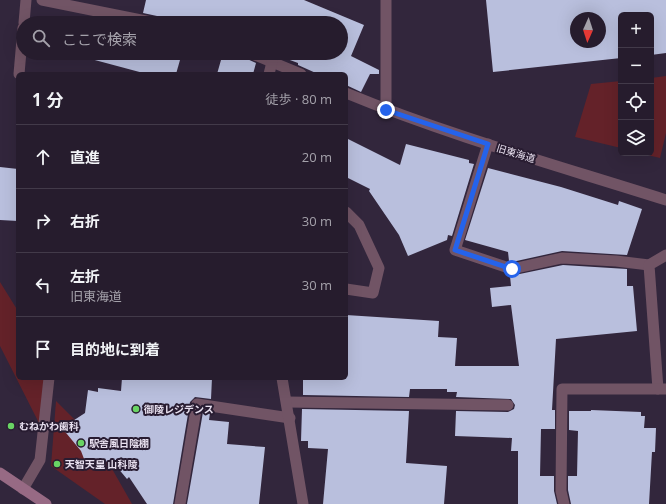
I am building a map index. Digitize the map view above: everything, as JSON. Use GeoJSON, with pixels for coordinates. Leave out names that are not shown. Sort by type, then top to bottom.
{"type":"FeatureCollection","features":[{"type":"Feature","properties":{"kind":"main road"},"geometry":{"type":"LineString","coordinates":[[0,473],[46,504]]}},
{"type":"Feature","properties":{"kind":"street"},"geometry":{"type":"LineString","coordinates":[[25,16],[26,0]]}},
{"type":"Feature","properties":{"kind":"street"},"geometry":{"type":"LineString","coordinates":[[42,0],[121,16]]}},
{"type":"Feature","properties":{"kind":"street"},"geometry":{"type":"LineString","coordinates":[[386,0],[386,110]]}},
{"type":"Feature","properties":{"kind":"street"},"geometry":{"type":"LineString","coordinates":[[19,72],[20,60]]}},
{"type":"Feature","properties":{"kind":"street"},"geometry":{"type":"LineString","coordinates":[[267,60],[296,72]]}},
{"type":"Feature","properties":{"kind":"street"},"geometry":{"type":"LineString","coordinates":[[270,72],[272,62]]}},
{"type":"Feature","properties":{"kind":"street","name":"旧東海道"},"geometry":{"type":"LineString","coordinates":[[348,94],[386,110],[666,200]]}},
{"type":"Feature","properties":{"kind":"street"},"geometry":{"type":"LineString","coordinates":[[488,144],[455,250],[512,269],[562,258],[616,261],[649,265],[666,255]]}},
{"type":"Feature","properties":{"kind":"street"},"geometry":{"type":"LineString","coordinates":[[348,214],[359,225],[379,268],[373,293],[348,289]]}},
{"type":"Feature","properties":{"kind":"street"},"geometry":{"type":"LineString","coordinates":[[564,504],[561,491],[562,390],[662,389],[649,265]]}},
{"type":"Feature","properties":{"kind":"street"},"geometry":{"type":"LineString","coordinates":[[23,488],[40,460],[49,380]]}},
{"type":"Feature","properties":{"kind":"street"},"geometry":{"type":"LineString","coordinates":[[282,380],[290,418],[303,504]]}},
{"type":"Feature","properties":{"kind":"street"},"geometry":{"type":"LineString","coordinates":[[287,402],[508,405]]}},
{"type":"Feature","properties":{"kind":"street"},"geometry":{"type":"LineString","coordinates":[[180,504],[196,404],[290,418]]}},
{"type":"Feature","properties":{"kind":"shaded area"},"geometry":{"type":"Polygon","coordinates":[[[666,76],[666,133],[660,158],[652,156],[654,156],[654,78],[666,76]]]}},
{"type":"Feature","properties":{"kind":"shaded area"},"geometry":{"type":"Polygon","coordinates":[[[618,81],[618,147],[575,137],[591,84],[618,81]]]}},
{"type":"Feature","properties":{"kind":"shaded area"},"geometry":{"type":"Polygon","coordinates":[[[0,282],[16,308],[16,378],[0,346],[0,282]]]}},
{"type":"Feature","properties":{"kind":"shaded area"},"geometry":{"type":"Polygon","coordinates":[[[17,380],[45,380],[40,425],[17,380]]]}},
{"type":"Feature","properties":{"kind":"shaded area"},"geometry":{"type":"Polygon","coordinates":[[[56,401],[82,427],[103,453],[132,504],[105,504],[51,466],[56,401]]]}},
{"type":"Feature","properties":{"kind":"building"},"geometry":{"type":"Polygon","coordinates":[[[146,0],[304,0],[342,16],[157,16],[143,13],[146,0]]]}},
{"type":"Feature","properties":{"kind":"building"},"geometry":{"type":"Polygon","coordinates":[[[486,0],[666,0],[666,53],[654,55],[654,12],[618,12],[618,58],[493,72],[486,0]]]}},
{"type":"Feature","properties":{"kind":"building"},"geometry":{"type":"Polygon","coordinates":[[[348,18],[364,25],[351,56],[379,70],[379,74],[370,74],[361,92],[348,86],[348,72],[314,72],[298,65],[298,63],[290,60],[348,60],[348,18]]]}},
{"type":"Feature","properties":{"kind":"building"},"geometry":{"type":"Polygon","coordinates":[[[95,60],[180,60],[177,72],[140,72],[95,60]]]}},
{"type":"Feature","properties":{"kind":"building"},"geometry":{"type":"Polygon","coordinates":[[[221,60],[249,60],[256,63],[254,72],[218,72],[221,60]]]}},
{"type":"Feature","properties":{"kind":"building"},"geometry":{"type":"Polygon","coordinates":[[[348,139],[400,165],[406,144],[469,160],[469,163],[474,164],[452,236],[448,235],[447,240],[408,256],[399,235],[369,191],[370,189],[348,178],[348,139]]]}},
{"type":"Feature","properties":{"kind":"building"},"geometry":{"type":"Polygon","coordinates":[[[0,167],[16,169],[16,221],[0,220],[0,167]]]}},
{"type":"Feature","properties":{"kind":"building"},"geometry":{"type":"Polygon","coordinates":[[[488,168],[561,187],[618,205],[619,201],[642,209],[627,255],[562,251],[512,262],[509,261],[508,252],[465,240],[488,168]]]}},
{"type":"Feature","properties":{"kind":"building"},"geometry":{"type":"Polygon","coordinates":[[[563,265],[627,269],[627,286],[633,286],[637,331],[556,339],[552,410],[555,410],[555,429],[541,429],[540,476],[554,476],[554,491],[557,504],[518,504],[518,451],[511,451],[512,438],[455,436],[456,411],[508,412],[514,409],[515,405],[511,399],[456,397],[457,392],[447,392],[447,389],[410,389],[409,397],[303,395],[303,380],[348,380],[348,315],[439,321],[438,337],[457,338],[455,366],[519,366],[511,305],[492,307],[490,288],[511,286],[510,276],[563,265]]]}},
{"type":"Feature","properties":{"kind":"building"},"geometry":{"type":"Polygon","coordinates":[[[122,380],[212,380],[211,399],[195,397],[190,402],[173,504],[147,504],[129,477],[127,479],[112,461],[86,464],[81,451],[62,428],[85,413],[88,390],[98,392],[98,388],[121,391],[122,380]]]}},
{"type":"Feature","properties":{"kind":"building"},"geometry":{"type":"Polygon","coordinates":[[[302,409],[409,411],[406,463],[447,466],[444,504],[323,504],[328,449],[308,448],[308,441],[301,441],[302,409]]]}},
{"type":"Feature","properties":{"kind":"building"},"geometry":{"type":"Polygon","coordinates":[[[591,410],[641,412],[641,416],[645,416],[644,428],[656,428],[655,452],[652,452],[649,504],[571,504],[568,490],[568,476],[577,476],[578,431],[569,430],[569,411],[591,410]]]}},
{"type":"Feature","properties":{"kind":"building"},"geometry":{"type":"Polygon","coordinates":[[[203,412],[210,413],[209,420],[229,422],[227,444],[265,447],[259,504],[187,504],[203,412]]]}},
{"type":"Feature","properties":{"kind":"place","name":"御陵レジデンス"},"geometry":{"type":"Point","coordinates":[136,409]}},
{"type":"Feature","properties":{"kind":"place","name":"むねかわ歯科"},"geometry":{"type":"Point","coordinates":[11,426]}},
{"type":"Feature","properties":{"kind":"place","name":"駅舎風日陰棚"},"geometry":{"type":"Point","coordinates":[81,443]}},
{"type":"Feature","properties":{"kind":"place","name":"天智天皇 山科陵"},"geometry":{"type":"Point","coordinates":[57,464]}},
{"type":"Feature","properties":{"kind":"route"},"geometry":{"type":"LineString","coordinates":[[386,110],[488,144],[455,250],[512,269]]}}]}
